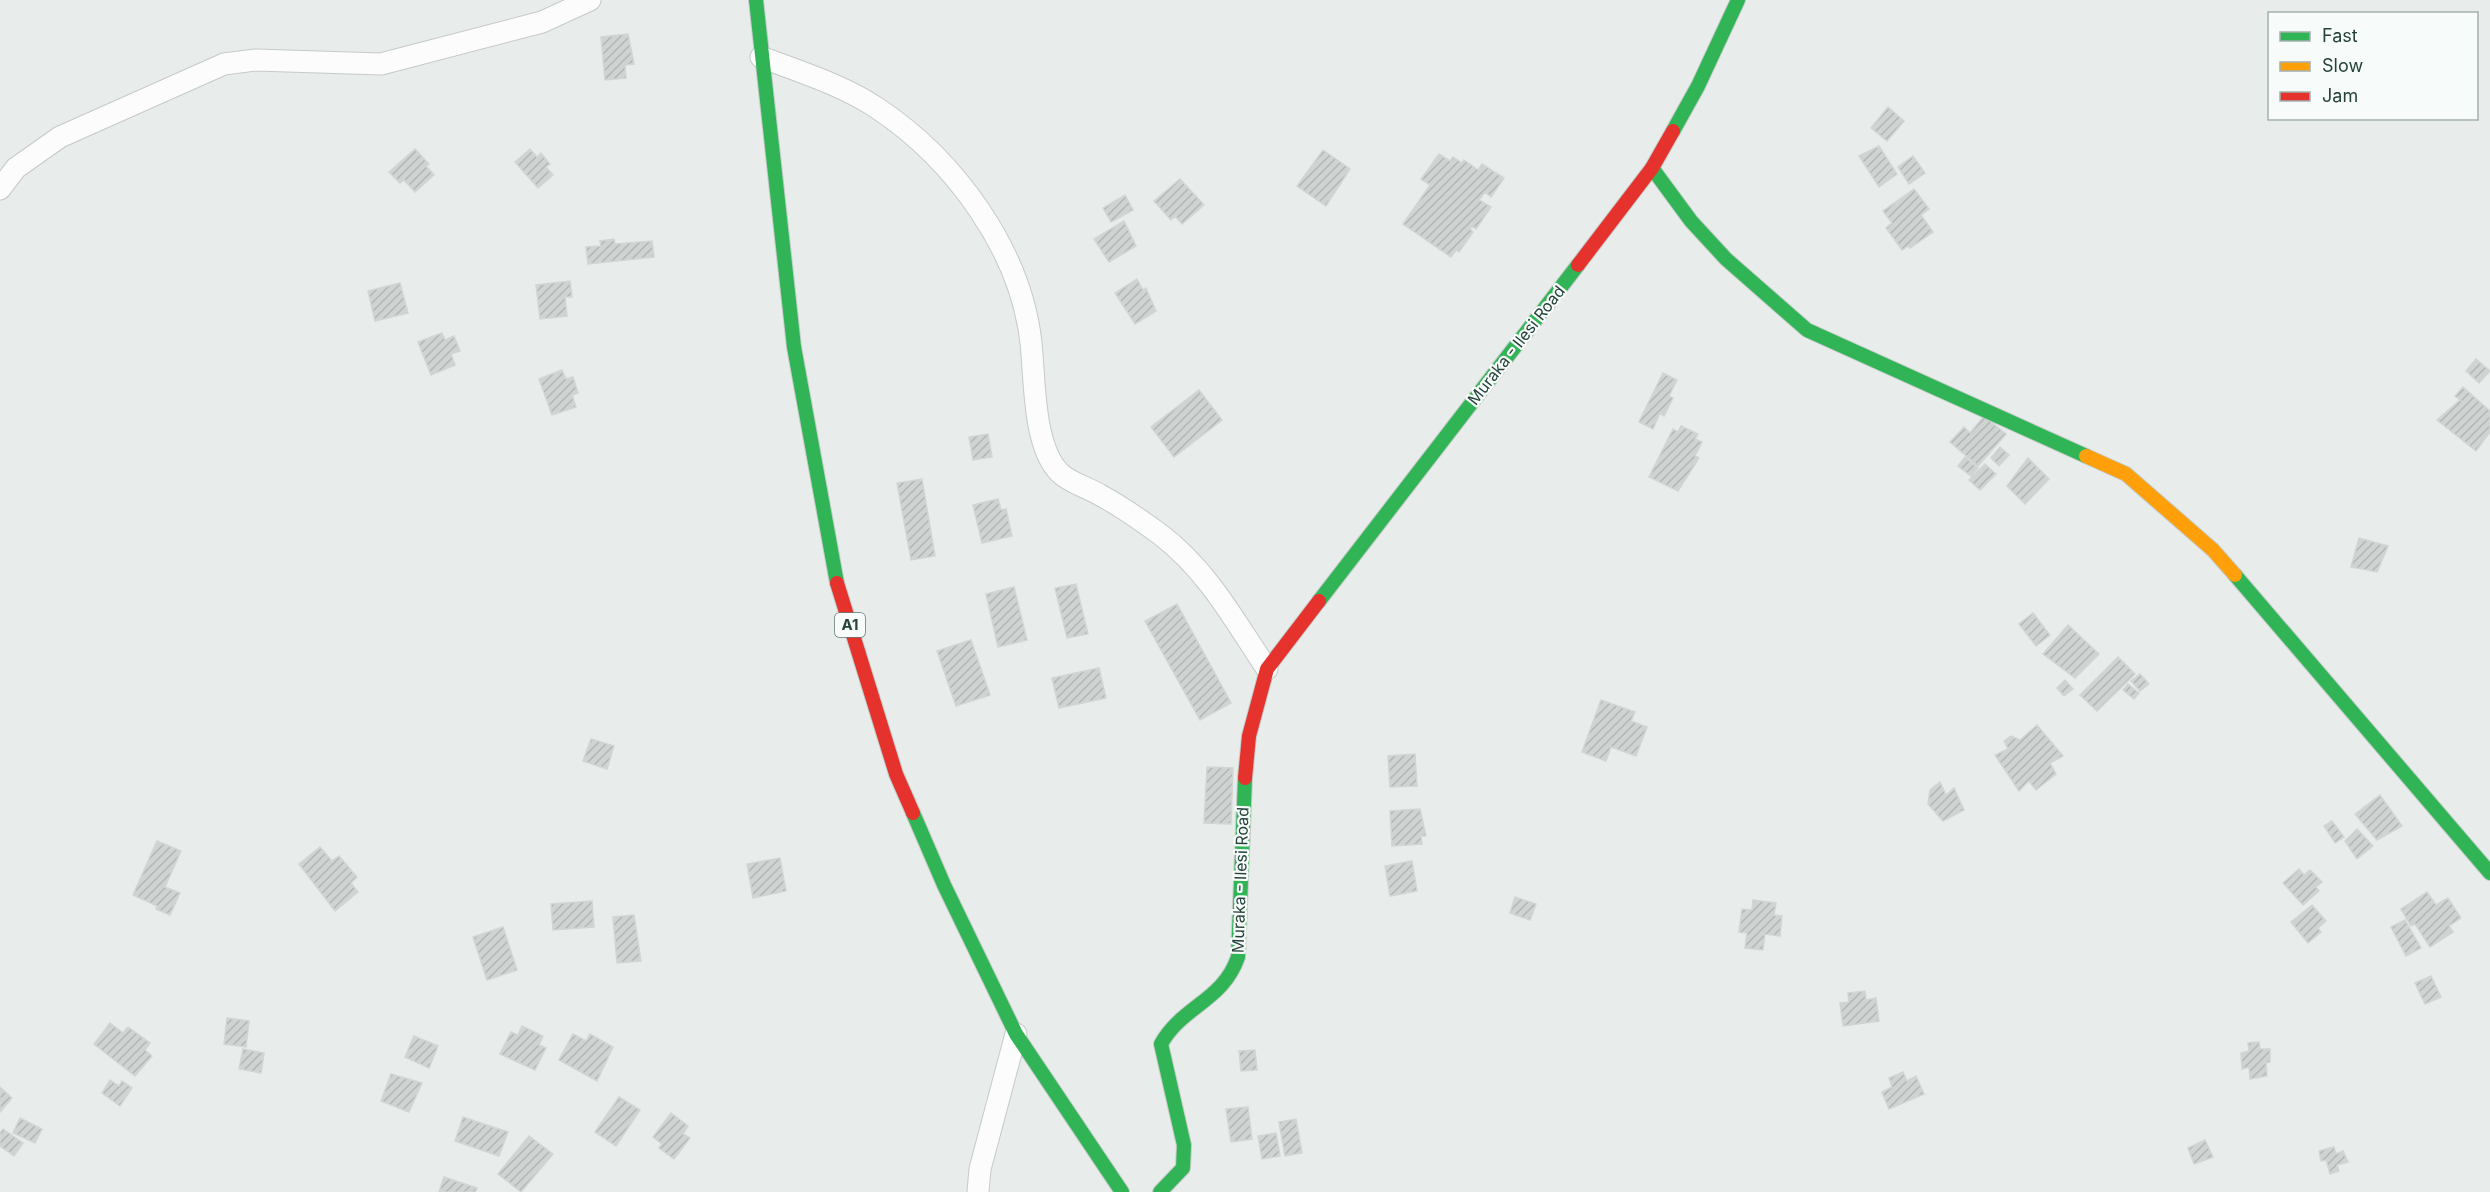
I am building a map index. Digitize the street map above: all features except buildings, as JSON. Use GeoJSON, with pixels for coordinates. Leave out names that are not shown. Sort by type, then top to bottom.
{"type":"FeatureCollection","features":[{"type":"Feature","properties":{"kind":"main road","name":"A1"},"geometry":{"type":"LineString","coordinates":[[756,0],[794,347],[835,578],[896,774],[944,885],[1016,1034],[1122,1192]]}},
{"type":"Feature","properties":{"kind":"main road","name":"Muraka - Ilesi Road"},"geometry":{"type":"LineString","coordinates":[[1160,1192],[1183,1168],[1184,1145],[1161,1044],[1167,1030],[1223,989],[1235,974],[1238,957],[1243,804],[1249,736],[1267,669],[1652,168],[1698,86],[1741,1]]}},
{"type":"Feature","properties":{"kind":"main road"},"geometry":{"type":"LineString","coordinates":[[1652,168],[1691,221],[1726,259],[1807,330],[2126,474],[2213,550],[2490,873]]}},
{"type":"Feature","properties":{"kind":"street"},"geometry":{"type":"LineString","coordinates":[[0,189],[16,168],[60,137],[224,64],[256,60],[381,64],[542,22],[590,0]]}},
{"type":"Feature","properties":{"kind":"street"},"geometry":{"type":"LineString","coordinates":[[761,57],[822,81],[875,106],[916,137],[959,182],[995,237],[1023,297],[1031,339],[1042,445],[1061,474],[1101,495],[1161,535],[1201,570],[1267,669]]}},
{"type":"Feature","properties":{"kind":"street"},"geometry":{"type":"LineString","coordinates":[[978,1192],[981,1169],[1016,1034]]}},
{"type":"Feature","properties":{"kind":"traffic: fast"},"geometry":{"type":"LineString","coordinates":[[756,0],[794,347],[837,583]]}},
{"type":"Feature","properties":{"kind":"traffic: fast"},"geometry":{"type":"LineString","coordinates":[[1673,131],[1698,86],[1738,0]]}},
{"type":"Feature","properties":{"kind":"traffic: fast"},"geometry":{"type":"LineString","coordinates":[[1652,168],[1691,221],[1726,259],[1807,330],[2086,456]]}},
{"type":"Feature","properties":{"kind":"traffic: fast"},"geometry":{"type":"LineString","coordinates":[[1319,601],[1578,265]]}},
{"type":"Feature","properties":{"kind":"traffic: fast"},"geometry":{"type":"LineString","coordinates":[[2235,575],[2490,873]]}},
{"type":"Feature","properties":{"kind":"traffic: fast"},"geometry":{"type":"LineString","coordinates":[[1160,1192],[1183,1168],[1184,1145],[1161,1044],[1180,1021],[1223,984],[1238,957],[1245,778]]}},
{"type":"Feature","properties":{"kind":"traffic: fast"},"geometry":{"type":"LineString","coordinates":[[913,813],[944,885],[1016,1034],[1122,1192]]}},
{"type":"Feature","properties":{"kind":"traffic: slow"},"geometry":{"type":"LineString","coordinates":[[2086,456],[2126,474],[2213,550],[2235,575]]}},
{"type":"Feature","properties":{"kind":"traffic: jam"},"geometry":{"type":"LineString","coordinates":[[1578,265],[1652,168],[1673,131]]}},
{"type":"Feature","properties":{"kind":"traffic: jam"},"geometry":{"type":"LineString","coordinates":[[837,583],[896,774],[913,813]]}},
{"type":"Feature","properties":{"kind":"traffic: jam"},"geometry":{"type":"LineString","coordinates":[[1245,778],[1249,736],[1267,669],[1319,601]]}}]}
